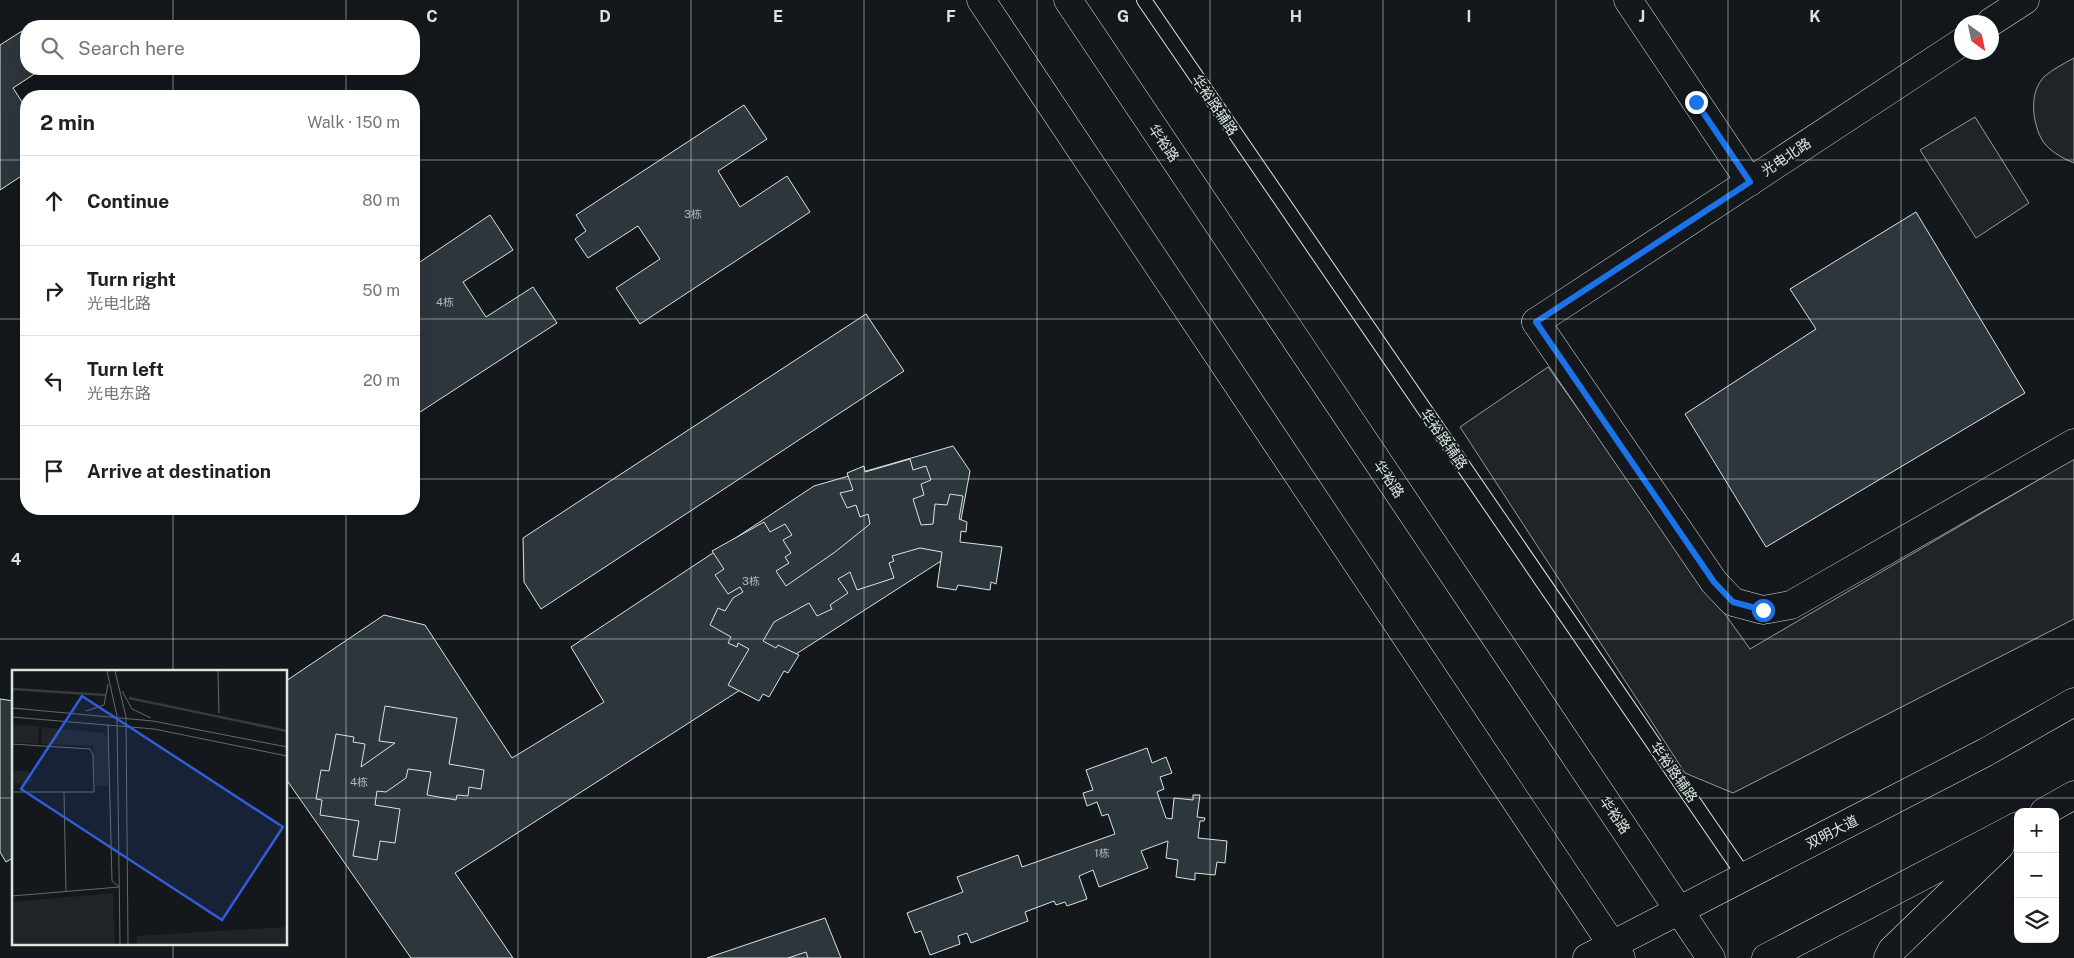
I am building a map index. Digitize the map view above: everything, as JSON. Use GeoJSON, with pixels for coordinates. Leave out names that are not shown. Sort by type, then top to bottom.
{"type":"FeatureCollection","features":[{"type":"Feature","properties":{"kind":"main road"},"geometry":{"type":"LineString","coordinates":[[981,0],[1617,952]]}},
{"type":"Feature","properties":{"kind":"main road","name":"华裕路"},"geometry":{"type":"LineString","coordinates":[[1068,0],[1711,958]]}},
{"type":"Feature","properties":{"kind":"main road"},"geometry":{"type":"LineString","coordinates":[[1628,0],[1750,182]]}},
{"type":"Feature","properties":{"kind":"main road"},"geometry":{"type":"LineString","coordinates":[[1999,17],[2025,0]]}},
{"type":"Feature","properties":{"kind":"main road","name":"光电北路"},"geometry":{"type":"LineString","coordinates":[[1954,47],[1536,322],[1714,582],[1733,602],[1763,610],[1791,606],[2074,444]]}},
{"type":"Feature","properties":{"kind":"main road","name":"双明大道"},"geometry":{"type":"LineString","coordinates":[[1587,958],[1617,952],[1679,911],[1986,752],[2074,702]]}},
{"type":"Feature","properties":{"kind":"main road"},"geometry":{"type":"LineString","coordinates":[[2051,808],[2074,795]]}},
{"type":"Feature","properties":{"kind":"main road"},"geometry":{"type":"LineString","coordinates":[[1766,958],[2014,830]]}},
{"type":"Feature","properties":{"kind":"main road"},"geometry":{"type":"LineString","coordinates":[[1888,958],[1892,950],[2014,832]]}},
{"type":"Feature","properties":{"kind":"lane","name":"华裕路辅路"},"geometry":{"type":"LineString","coordinates":[[1144,0],[1745,877]]}},
{"type":"Feature","properties":{"kind":"shaded area"},"geometry":{"type":"Polygon","coordinates":[[[2074,58],[2074,163],[2055,153],[2041,138],[2034,114],[2034,97],[2036,89],[2045,76],[2074,58]]]}},
{"type":"Feature","properties":{"kind":"shaded area"},"geometry":{"type":"Polygon","coordinates":[[[1975,117],[2029,203],[1976,238],[1920,150],[1975,117]]]}},
{"type":"Feature","properties":{"kind":"shaded area"},"geometry":{"type":"Polygon","coordinates":[[[1548,367],[1750,649],[2074,459],[2074,619],[1733,793],[1685,773],[1460,427],[1548,367]]]}},
{"type":"Feature","properties":{"kind":"building"},"geometry":{"type":"Polygon","coordinates":[[[20,32],[20,75],[33,75],[13,88],[20,99],[20,177],[0,190],[0,45],[20,32]]]}},
{"type":"Feature","properties":{"kind":"building"},"geometry":{"type":"Polygon","coordinates":[[[744,105],[767,139],[718,171],[740,207],[787,176],[810,212],[640,324],[616,288],[660,259],[638,226],[588,258],[575,239],[586,231],[576,215],[744,105]]]}},
{"type":"Feature","properties":{"kind":"building"},"geometry":{"type":"Polygon","coordinates":[[[1916,212],[2025,393],[1766,547],[1685,414],[1816,329],[1790,289],[1916,212]]]}},
{"type":"Feature","properties":{"kind":"building"},"geometry":{"type":"Polygon","coordinates":[[[490,215],[513,250],[463,282],[486,317],[533,287],[557,323],[420,412],[420,262],[490,215]]]}},
{"type":"Feature","properties":{"kind":"building"},"geometry":{"type":"Polygon","coordinates":[[[866,314],[904,371],[541,609],[524,582],[523,538],[866,314]]]}},
{"type":"Feature","properties":{"kind":"building"},"geometry":{"type":"Polygon","coordinates":[[[953,446],[970,471],[955,552],[455,873],[513,958],[411,958],[288,782],[288,680],[384,615],[425,625],[512,758],[604,702],[571,647],[814,486],[953,446]]]}},
{"type":"Feature","properties":{"kind":"building"},"geometry":{"type":"Polygon","coordinates":[[[910,459],[913,470],[926,466],[931,480],[921,484],[924,495],[913,499],[921,525],[933,524],[935,504],[947,505],[950,494],[963,496],[959,519],[967,522],[966,532],[961,531],[960,542],[1002,547],[996,584],[991,582],[990,590],[958,585],[956,590],[937,587],[942,552],[920,548],[892,556],[894,561],[889,563],[894,578],[857,590],[850,572],[838,579],[848,593],[830,605],[832,609],[817,616],[809,603],[774,622],[763,641],[776,648],[778,645],[799,655],[788,673],[784,671],[769,697],[763,694],[759,701],[728,685],[749,649],[738,643],[737,647],[728,643],[731,637],[710,625],[718,608],[725,611],[733,598],[743,592],[740,587],[728,594],[715,575],[724,569],[712,551],[764,522],[770,532],[785,524],[792,535],[783,540],[791,553],[785,557],[789,563],[776,571],[786,586],[835,552],[870,524],[868,514],[860,517],[856,505],[847,508],[840,493],[853,490],[847,473],[864,466],[865,472],[910,459]]]}},
{"type":"Feature","properties":{"kind":"building"},"geometry":{"type":"Polygon","coordinates":[[[0,699],[12,701],[12,858],[6,862],[0,852],[0,699]]]}},
{"type":"Feature","properties":{"kind":"building"},"geometry":{"type":"Polygon","coordinates":[[[385,706],[457,718],[449,764],[484,770],[481,789],[469,787],[468,796],[457,795],[456,800],[427,795],[431,772],[408,769],[406,778],[386,792],[377,791],[375,805],[400,809],[395,843],[380,841],[377,860],[353,856],[359,821],[320,815],[322,800],[316,799],[321,770],[329,771],[336,734],[354,737],[353,742],[365,744],[361,767],[395,743],[379,741],[385,706]]]}},
{"type":"Feature","properties":{"kind":"building"},"geometry":{"type":"Polygon","coordinates":[[[1147,748],[1152,763],[1166,757],[1172,773],[1160,777],[1164,789],[1157,792],[1166,818],[1172,819],[1174,798],[1193,800],[1193,795],[1200,795],[1197,817],[1205,818],[1204,821],[1200,821],[1198,838],[1227,841],[1225,863],[1217,862],[1215,875],[1195,873],[1195,880],[1176,877],[1178,860],[1166,858],[1168,841],[1141,851],[1148,868],[1099,887],[1093,870],[1079,876],[1087,899],[1067,906],[1065,902],[1056,905],[1054,901],[1025,912],[1028,921],[971,943],[967,933],[958,936],[960,944],[930,955],[921,931],[915,933],[907,913],[963,892],[957,877],[1018,855],[1022,867],[1115,834],[1108,814],[1102,816],[1097,802],[1087,806],[1083,793],[1093,790],[1086,770],[1147,748]]]}},
{"type":"Feature","properties":{"kind":"building"},"geometry":{"type":"Polygon","coordinates":[[[825,918],[841,958],[707,958],[825,918]]]}},
{"type":"Feature","properties":{"kind":"building"},"geometry":{"type":"Polygon","coordinates":[[[806,952],[808,958],[788,958],[806,952]]]}},
{"type":"Feature","properties":{"kind":"route"},"geometry":{"type":"LineString","coordinates":[[1696,102],[1750,182],[1536,322],[1714,582],[1733,602],[1763,610]]}}]}
